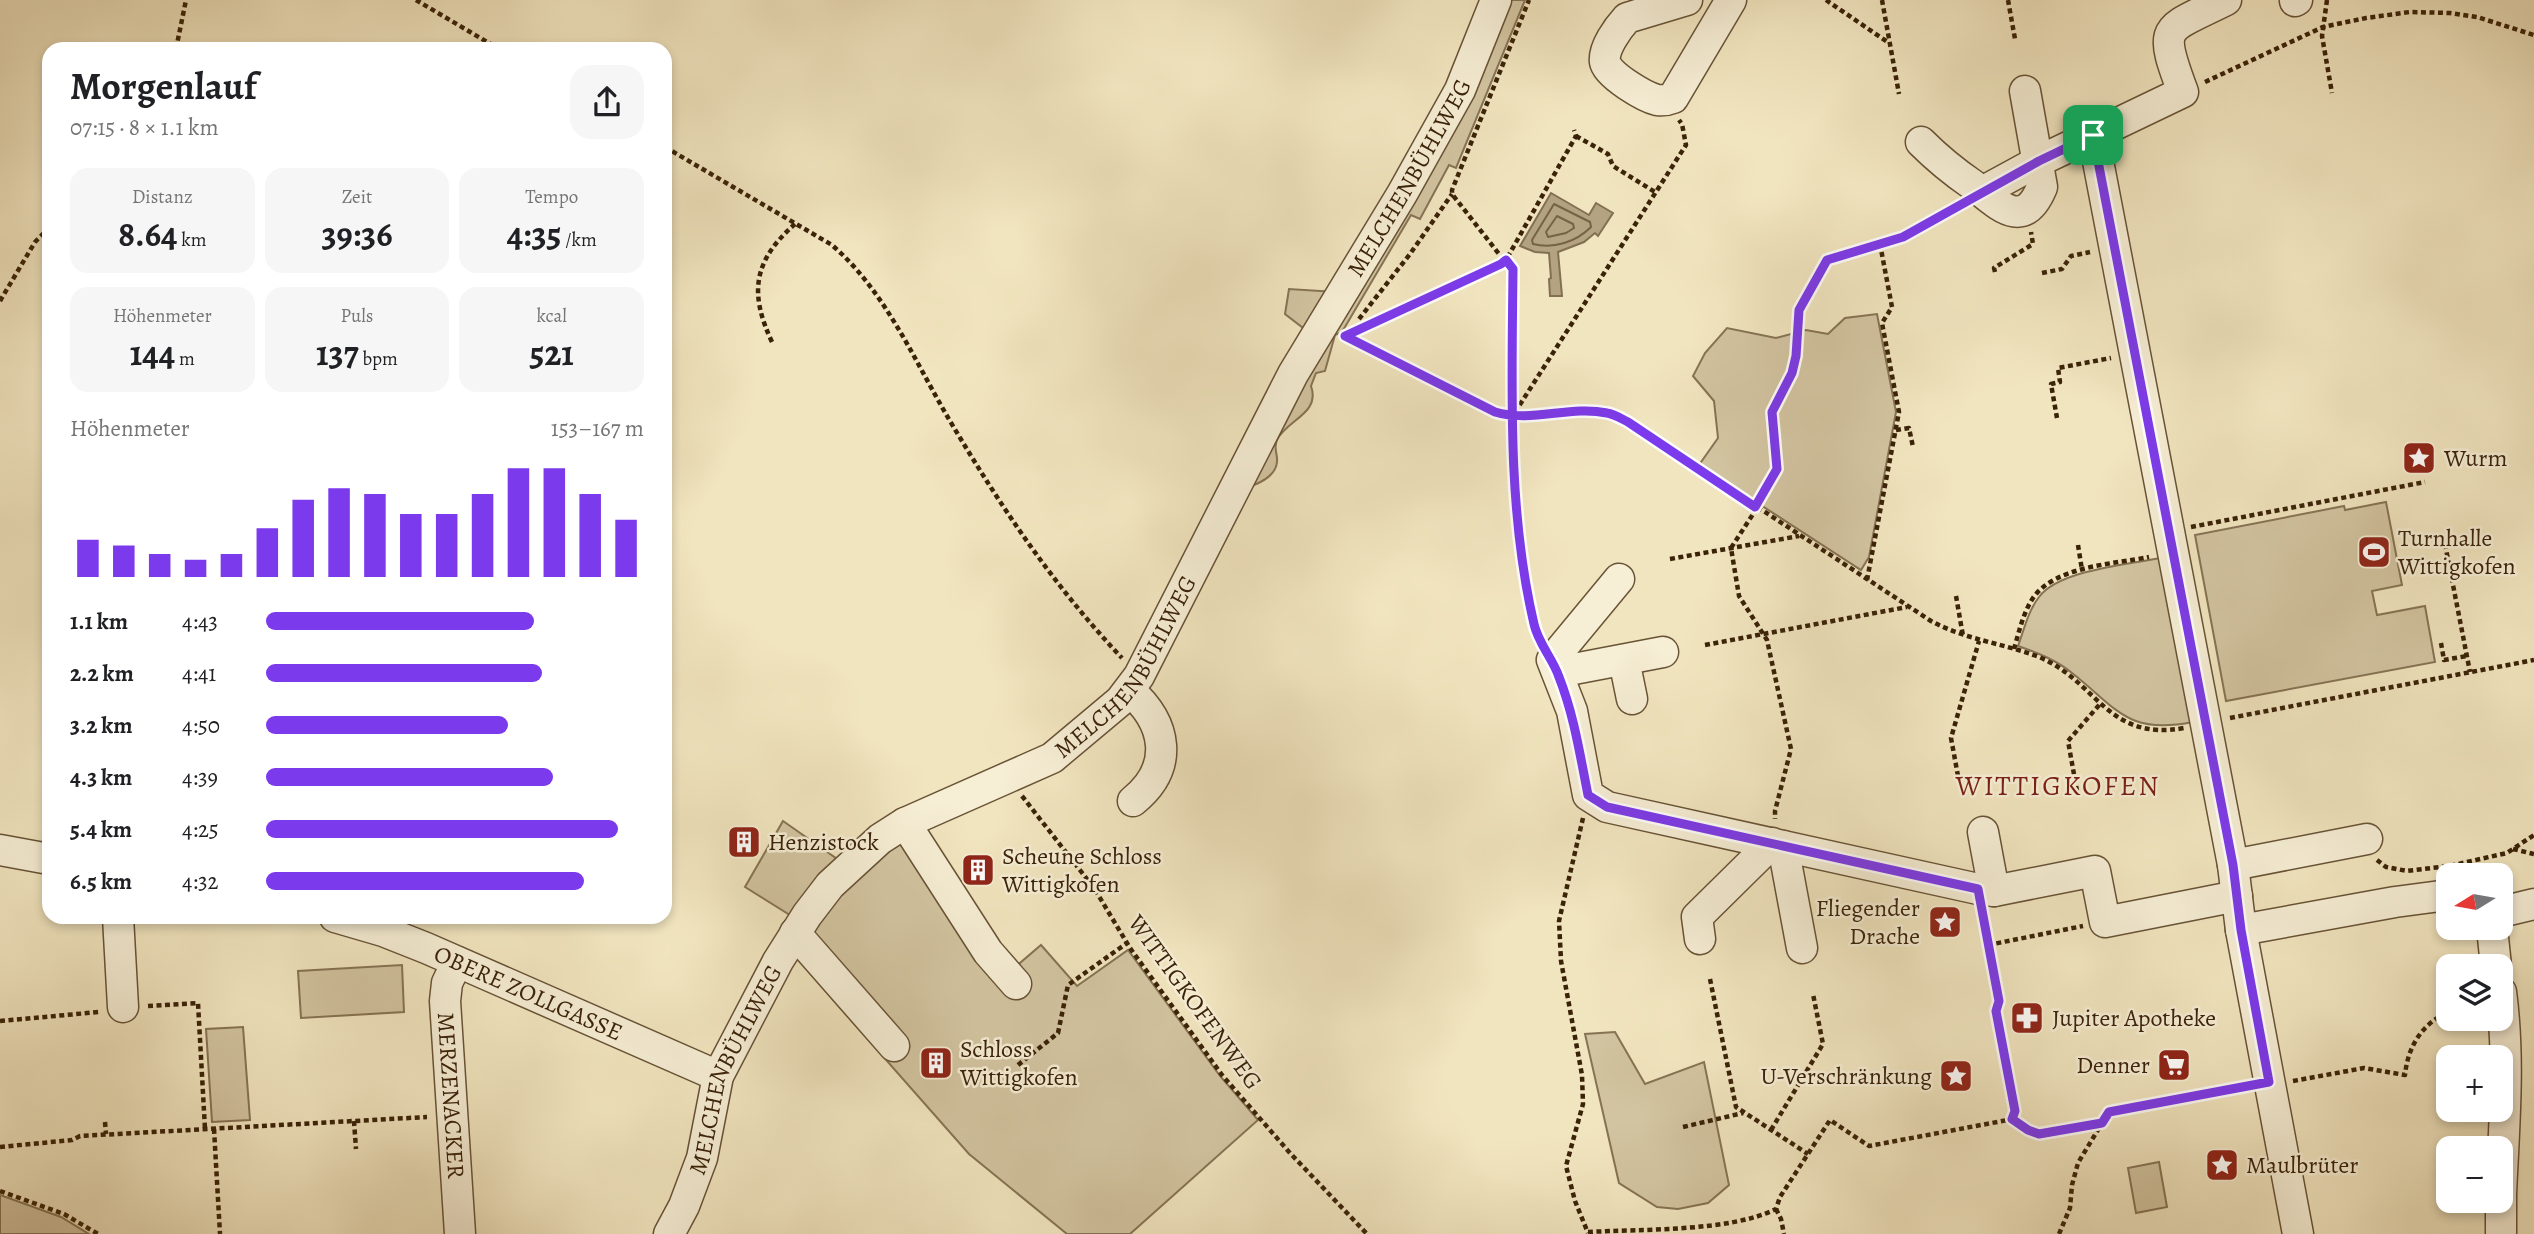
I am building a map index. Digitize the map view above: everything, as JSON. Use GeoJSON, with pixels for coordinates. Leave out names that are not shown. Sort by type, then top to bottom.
{"type":"FeatureCollection","features":[{"type":"Feature","properties":{"kind":"street","name":"MELCHENBÜHLWEG"},"geometry":{"type":"LineString","coordinates":[[669,1234],[702,1158],[719,1076],[757,998],[817,901],[845,869],[880,839],[905,823],[1052,758],[1096,723],[1134,683],[1293,374],[1334,330],[1402,194],[1460,90],[1496,0]]}},
{"type":"Feature","properties":{"kind":"street"},"geometry":{"type":"LineString","coordinates":[[1687,0],[1630,16],[1620,27],[1605,54],[1605,65],[1611,74],[1652,98],[1674,98],[1731,0]]}},
{"type":"Feature","properties":{"kind":"street"},"geometry":{"type":"LineString","coordinates":[[1982,192],[2039,161],[2183,92],[2169,55],[2166,36],[2170,23],[2179,14],[2206,0]]}},
{"type":"Feature","properties":{"kind":"street"},"geometry":{"type":"LineString","coordinates":[[2169,55],[2167,41],[2173,28],[2226,0]]}},
{"type":"Feature","properties":{"kind":"street"},"geometry":{"type":"LineString","coordinates":[[1921,142],[2000,208],[2015,211],[2028,208],[2036,201],[2042,187],[2025,91]]}},
{"type":"Feature","properties":{"kind":"street"},"geometry":{"type":"LineString","coordinates":[[2093,135],[2233,865],[2241,930],[2298,1234]]}},
{"type":"Feature","properties":{"kind":"street"},"geometry":{"type":"LineString","coordinates":[[1555,666],[1619,579]]}},
{"type":"Feature","properties":{"kind":"street"},"geometry":{"type":"LineString","coordinates":[[1555,666],[1624,660],[1663,652]]}},
{"type":"Feature","properties":{"kind":"street"},"geometry":{"type":"LineString","coordinates":[[1624,660],[1632,699]]}},
{"type":"Feature","properties":{"kind":"street"},"geometry":{"type":"LineString","coordinates":[[1555,666],[1572,711],[1588,795],[1607,807],[1986,890],[2095,872],[2105,922],[2237,896]]}},
{"type":"Feature","properties":{"kind":"street"},"geometry":{"type":"LineString","coordinates":[[1133,800],[1157,772],[1161,748],[1156,724],[1134,683]]}},
{"type":"Feature","properties":{"kind":"street"},"geometry":{"type":"LineString","coordinates":[[905,823],[988,952],[1016,984]]}},
{"type":"Feature","properties":{"kind":"street"},"geometry":{"type":"LineString","coordinates":[[1983,832],[1986,890]]}},
{"type":"Feature","properties":{"kind":"street"},"geometry":{"type":"LineString","coordinates":[[2233,865],[2367,839]]}},
{"type":"Feature","properties":{"kind":"street"},"geometry":{"type":"LineString","coordinates":[[1700,939],[1697,917],[1777,844]]}},
{"type":"Feature","properties":{"kind":"street"},"geometry":{"type":"LineString","coordinates":[[1777,844],[1802,948]]}},
{"type":"Feature","properties":{"kind":"street"},"geometry":{"type":"LineString","coordinates":[[0,850],[42,858]]}},
{"type":"Feature","properties":{"kind":"street"},"geometry":{"type":"LineString","coordinates":[[2241,930],[2436,897]]}},
{"type":"Feature","properties":{"kind":"street"},"geometry":{"type":"LineString","coordinates":[[2513,909],[2534,904]]}},
{"type":"Feature","properties":{"kind":"street"},"geometry":{"type":"LineString","coordinates":[[118,924],[123,1007]]}},
{"type":"Feature","properties":{"kind":"street","name":"OBERE ZOLLGASSE"},"geometry":{"type":"LineString","coordinates":[[359,924],[383,931],[457,962],[719,1076]]}},
{"type":"Feature","properties":{"kind":"street"},"geometry":{"type":"LineString","coordinates":[[795,933],[894,1046]]}},
{"type":"Feature","properties":{"kind":"street","name":"MERZENACKER"},"geometry":{"type":"LineString","coordinates":[[457,962],[447,983],[444,1001],[460,1234]]}},
{"type":"Feature","properties":{"kind":"street"},"geometry":{"type":"LineString","coordinates":[[2504,1136],[2505,1031]]}},
{"type":"Feature","properties":{"kind":"street"},"geometry":{"type":"LineString","coordinates":[[2501,1213],[2501,1234]]}},
{"type":"Feature","properties":{"kind":"path"},"geometry":{"type":"LineString","coordinates":[[177,42],[186,0]]}},
{"type":"Feature","properties":{"kind":"path"},"geometry":{"type":"LineString","coordinates":[[416,0],[487,42]]}},
{"type":"Feature","properties":{"kind":"path"},"geometry":{"type":"LineString","coordinates":[[1334,330],[1410,254],[1452,194],[1453,184],[1529,0]]}},
{"type":"Feature","properties":{"kind":"path"},"geometry":{"type":"LineString","coordinates":[[1826,0],[1890,44]]}},
{"type":"Feature","properties":{"kind":"path"},"geometry":{"type":"LineString","coordinates":[[1882,0],[1899,94]]}},
{"type":"Feature","properties":{"kind":"path"},"geometry":{"type":"LineString","coordinates":[[2008,0],[2015,39]]}},
{"type":"Feature","properties":{"kind":"path"},"geometry":{"type":"LineString","coordinates":[[2327,0],[2323,44],[2332,93]]}},
{"type":"Feature","properties":{"kind":"path"},"geometry":{"type":"LineString","coordinates":[[2183,92],[2323,27],[2366,18],[2430,11],[2477,17],[2534,35]]}},
{"type":"Feature","properties":{"kind":"path"},"geometry":{"type":"LineString","coordinates":[[1512,417],[1686,145],[1682,124],[1667,100]]}},
{"type":"Feature","properties":{"kind":"path"},"geometry":{"type":"LineString","coordinates":[[1574,130],[1576,136],[1608,154],[1613,166],[1656,192]]}},
{"type":"Feature","properties":{"kind":"path"},"geometry":{"type":"LineString","coordinates":[[1334,330],[1506,260],[1576,136]]}},
{"type":"Feature","properties":{"kind":"path"},"geometry":{"type":"LineString","coordinates":[[672,151],[832,245],[852,262],[872,285],[951,422],[1028,547],[1134,683]]}},
{"type":"Feature","properties":{"kind":"path"},"geometry":{"type":"LineString","coordinates":[[1777,844],[1775,811],[1791,749],[1767,640],[1739,596],[1731,548],[1777,469],[1772,412],[1792,373],[1799,310],[1827,260],[1903,237],[1982,192]]}},
{"type":"Feature","properties":{"kind":"path"},"geometry":{"type":"LineString","coordinates":[[1452,194],[1513,269],[1512,417],[1521,562],[1534,628],[1555,666]]}},
{"type":"Feature","properties":{"kind":"path"},"geometry":{"type":"LineString","coordinates":[[1995,272],[1994,268],[2033,244],[2028,208]]}},
{"type":"Feature","properties":{"kind":"path"},"geometry":{"type":"LineString","coordinates":[[772,342],[761,319],[757,299],[760,275],[771,250],[795,224]]}},
{"type":"Feature","properties":{"kind":"path"},"geometry":{"type":"LineString","coordinates":[[0,300],[42,235]]}},
{"type":"Feature","properties":{"kind":"path"},"geometry":{"type":"LineString","coordinates":[[1867,580],[1896,430],[1898,401],[1882,323],[1892,307],[1880,244]]}},
{"type":"Feature","properties":{"kind":"path"},"geometry":{"type":"LineString","coordinates":[[2042,273],[2062,269],[2071,256],[2115,247]]}},
{"type":"Feature","properties":{"kind":"path"},"geometry":{"type":"LineString","coordinates":[[1334,330],[1495,412],[1512,417],[1574,411],[1608,413],[1628,422],[1931,621],[1963,636],[2014,649],[2053,664],[2120,720],[2144,728],[2169,730],[2534,660]]}},
{"type":"Feature","properties":{"kind":"path"},"geometry":{"type":"LineString","coordinates":[[2057,418],[2051,384],[2060,382],[2058,368],[2136,352]]}},
{"type":"Feature","properties":{"kind":"path"},"geometry":{"type":"LineString","coordinates":[[1896,430],[1909,428],[1913,447]]}},
{"type":"Feature","properties":{"kind":"path"},"geometry":{"type":"LineString","coordinates":[[2014,649],[2025,613],[2035,595],[2056,578],[2171,541],[2425,482]]}},
{"type":"Feature","properties":{"kind":"path"},"geometry":{"type":"LineString","coordinates":[[1670,559],[1800,536]]}},
{"type":"Feature","properties":{"kind":"path"},"geometry":{"type":"LineString","coordinates":[[2445,544],[2470,672]]}},
{"type":"Feature","properties":{"kind":"path"},"geometry":{"type":"LineString","coordinates":[[2078,545],[2082,570]]}},
{"type":"Feature","properties":{"kind":"path"},"geometry":{"type":"LineString","coordinates":[[1955,596],[1963,636]]}},
{"type":"Feature","properties":{"kind":"path"},"geometry":{"type":"LineString","coordinates":[[1705,645],[1908,607]]}},
{"type":"Feature","properties":{"kind":"path"},"geometry":{"type":"LineString","coordinates":[[1958,776],[1951,738],[1979,641]]}},
{"type":"Feature","properties":{"kind":"path"},"geometry":{"type":"LineString","coordinates":[[2441,643],[2444,660],[2467,656]]}},
{"type":"Feature","properties":{"kind":"path"},"geometry":{"type":"LineString","coordinates":[[2077,791],[2068,741],[2100,704]]}},
{"type":"Feature","properties":{"kind":"path","name":"WITTIGKOFENWEG"},"geometry":{"type":"LineString","coordinates":[[1009,779],[1094,888],[1127,943],[1236,1092],[1367,1234]]}},
{"type":"Feature","properties":{"kind":"path"},"geometry":{"type":"LineString","coordinates":[[1588,795],[1559,921],[1561,961],[1582,1075],[1583,1104],[1566,1166],[1575,1201],[1588,1233],[1711,1226],[1766,1214],[1776,1209]]}},
{"type":"Feature","properties":{"kind":"path"},"geometry":{"type":"LineString","coordinates":[[2367,839],[2371,856],[2386,867],[2407,871],[2449,866],[2507,853],[2534,835]]}},
{"type":"Feature","properties":{"kind":"path"},"geometry":{"type":"LineString","coordinates":[[2512,849],[2534,854]]}},
{"type":"Feature","properties":{"kind":"path"},"geometry":{"type":"LineString","coordinates":[[1986,890],[1988,945],[1999,1001],[1996,1011],[2015,1111],[2012,1119]]}},
{"type":"Feature","properties":{"kind":"path"},"geometry":{"type":"LineString","coordinates":[[1988,945],[2105,922]]}},
{"type":"Feature","properties":{"kind":"path"},"geometry":{"type":"LineString","coordinates":[[1018,1065],[1058,1033],[1068,985],[1127,943]]}},
{"type":"Feature","properties":{"kind":"path"},"geometry":{"type":"LineString","coordinates":[[1710,979],[1736,1107],[1808,1154]]}},
{"type":"Feature","properties":{"kind":"path"},"geometry":{"type":"LineString","coordinates":[[1771,1130],[1823,1044],[1813,994]]}},
{"type":"Feature","properties":{"kind":"path"},"geometry":{"type":"LineString","coordinates":[[0,1020],[99,1013],[99,1010],[123,1007],[198,1003],[205,1129]]}},
{"type":"Feature","properties":{"kind":"path"},"geometry":{"type":"LineString","coordinates":[[2059,1234],[2070,1208],[2071,1185],[2078,1163],[2109,1112],[2364,1068],[2405,1075],[2406,1061],[2412,1045],[2424,1026],[2436,1019]]}},
{"type":"Feature","properties":{"kind":"path"},"geometry":{"type":"LineString","coordinates":[[1683,1127],[1743,1113]]}},
{"type":"Feature","properties":{"kind":"path"},"geometry":{"type":"LineString","coordinates":[[0,1147],[34,1145],[106,1134],[452,1115]]}},
{"type":"Feature","properties":{"kind":"path"},"geometry":{"type":"LineString","coordinates":[[1784,1234],[1776,1209],[1780,1197],[1829,1120],[1869,1146],[2012,1119],[2039,1134],[2102,1123]]}},
{"type":"Feature","properties":{"kind":"path"},"geometry":{"type":"LineString","coordinates":[[354,1121],[356,1149]]}},
{"type":"Feature","properties":{"kind":"path"},"geometry":{"type":"LineString","coordinates":[[106,1122],[106,1134]]}},
{"type":"Feature","properties":{"kind":"path"},"geometry":{"type":"LineString","coordinates":[[214,1129],[220,1234]]}},
{"type":"Feature","properties":{"kind":"path"},"geometry":{"type":"LineString","coordinates":[[0,1191],[56,1210],[97,1234]]}},
{"type":"Feature","properties":{"kind":"shaded area"},"geometry":{"type":"Polygon","coordinates":[[[1498,0],[1525,0],[1456,168],[1449,165],[1420,219],[1411,215],[1342,332],[1335,335],[1325,371],[1316,373],[1311,386],[1311,403],[1277,440],[1277,462],[1272,473],[1254,485],[1241,482],[1316,338],[1285,314],[1289,289],[1336,292],[1498,0]]]}},
{"type":"Feature","properties":{"kind":"shaded area"},"geometry":{"type":"Polygon","coordinates":[[[1877,314],[1896,412],[1869,557],[1861,570],[1699,465],[1718,438],[1714,401],[1693,376],[1705,353],[1727,328],[1776,338],[1806,330],[1828,334],[1845,318],[1877,314]]]}},
{"type":"Feature","properties":{"kind":"shaded area"},"geometry":{"type":"Polygon","coordinates":[[[2386,502],[2402,585],[2372,591],[2377,615],[2425,606],[2435,662],[2226,701],[2195,535],[2344,506],[2345,510],[2386,502]]]}},
{"type":"Feature","properties":{"kind":"shaded area"},"geometry":{"type":"Polygon","coordinates":[[[2166,557],[2193,722],[2153,725],[2138,722],[2113,708],[2060,664],[2018,646],[2032,608],[2049,588],[2063,580],[2098,569],[2166,557]]]}},
{"type":"Feature","properties":{"kind":"shaded area"},"geometry":{"type":"Polygon","coordinates":[[[783,821],[840,861],[793,917],[745,887],[783,821]]]}},
{"type":"Feature","properties":{"kind":"shaded area"},"geometry":{"type":"Polygon","coordinates":[[[900,837],[1006,975],[1041,945],[1077,986],[1128,950],[1220,1076],[1258,1120],[1130,1234],[1067,1234],[969,1154],[791,952],[817,915],[900,837]]]}},
{"type":"Feature","properties":{"kind":"shaded area"},"geometry":{"type":"Polygon","coordinates":[[[402,965],[404,1012],[301,1018],[298,971],[402,965]]]}},
{"type":"Feature","properties":{"kind":"shaded area"},"geometry":{"type":"Polygon","coordinates":[[[243,1027],[250,1120],[212,1122],[206,1029],[243,1027]]]}},
{"type":"Feature","properties":{"kind":"shaded area"},"geometry":{"type":"Polygon","coordinates":[[[1615,1032],[1645,1084],[1704,1062],[1729,1185],[1708,1203],[1678,1209],[1657,1207],[1619,1183],[1585,1034],[1615,1032]]]}},
{"type":"Feature","properties":{"kind":"shaded area"},"geometry":{"type":"Polygon","coordinates":[[[2159,1162],[2167,1207],[2136,1213],[2128,1168],[2159,1162]]]}},
{"type":"Feature","properties":{"kind":"shaded area"},"geometry":{"type":"Polygon","coordinates":[[[0,1195],[61,1217],[89,1234],[0,1234],[0,1195]]]}},
{"type":"Feature","properties":{"kind":"water"},"geometry":{"type":"Polygon","coordinates":[[[1551,193],[1589,215],[1596,203],[1613,213],[1598,236],[1595,233],[1584,242],[1558,252],[1562,296],[1550,296],[1549,253],[1535,252],[1520,246],[1551,193]]]}},
{"type":"Feature","properties":{"kind":"place","name":"Wurm"},"geometry":{"type":"Point","coordinates":[2419,458]}},
{"type":"Feature","properties":{"kind":"place","name":"Turnhalle Wittigkofen"},"geometry":{"type":"Point","coordinates":[2374,552]}},
{"type":"Feature","properties":{"kind":"place","name":"Henzistock"},"geometry":{"type":"Point","coordinates":[744,842]}},
{"type":"Feature","properties":{"kind":"place","name":"Scheune Schloss Wittigkofen"},"geometry":{"type":"Point","coordinates":[978,870]}},
{"type":"Feature","properties":{"kind":"place","name":"Fliegender Drache"},"geometry":{"type":"Point","coordinates":[1945,922]}},
{"type":"Feature","properties":{"kind":"place","name":"Jupiter Apotheke"},"geometry":{"type":"Point","coordinates":[2027,1018]}},
{"type":"Feature","properties":{"kind":"place","name":"Schloss Wittigkofen"},"geometry":{"type":"Point","coordinates":[936,1063]}},
{"type":"Feature","properties":{"kind":"place","name":"Denner"},"geometry":{"type":"Point","coordinates":[2174,1065]}},
{"type":"Feature","properties":{"kind":"place","name":"U-Verschränkung"},"geometry":{"type":"Point","coordinates":[1956,1076]}},
{"type":"Feature","properties":{"kind":"place","name":"Maulbrüter"},"geometry":{"type":"Point","coordinates":[2222,1165]}},
{"type":"Feature","properties":{"kind":"district","name":"WITTIGKOFEN"},"geometry":{"type":"Point","coordinates":[2058,786]}},
{"type":"Feature","properties":{"kind":"route"},"geometry":{"type":"LineString","coordinates":[[2093,135],[2039,161],[1903,237],[1827,260],[1821,266],[1799,310],[1792,373],[1772,412],[1777,469],[1755,507],[1628,422],[1608,413],[1574,411],[1512,417],[1495,412],[1345,336],[1506,260],[1513,269],[1512,417],[1521,562],[1534,628],[1558,672],[1572,711],[1588,795],[1607,807],[1978,889],[1999,1001],[1996,1011],[2015,1111],[2012,1119],[2039,1134],[2102,1123],[2109,1112],[2269,1082],[2241,930],[2233,865],[2093,135]]}}]}
